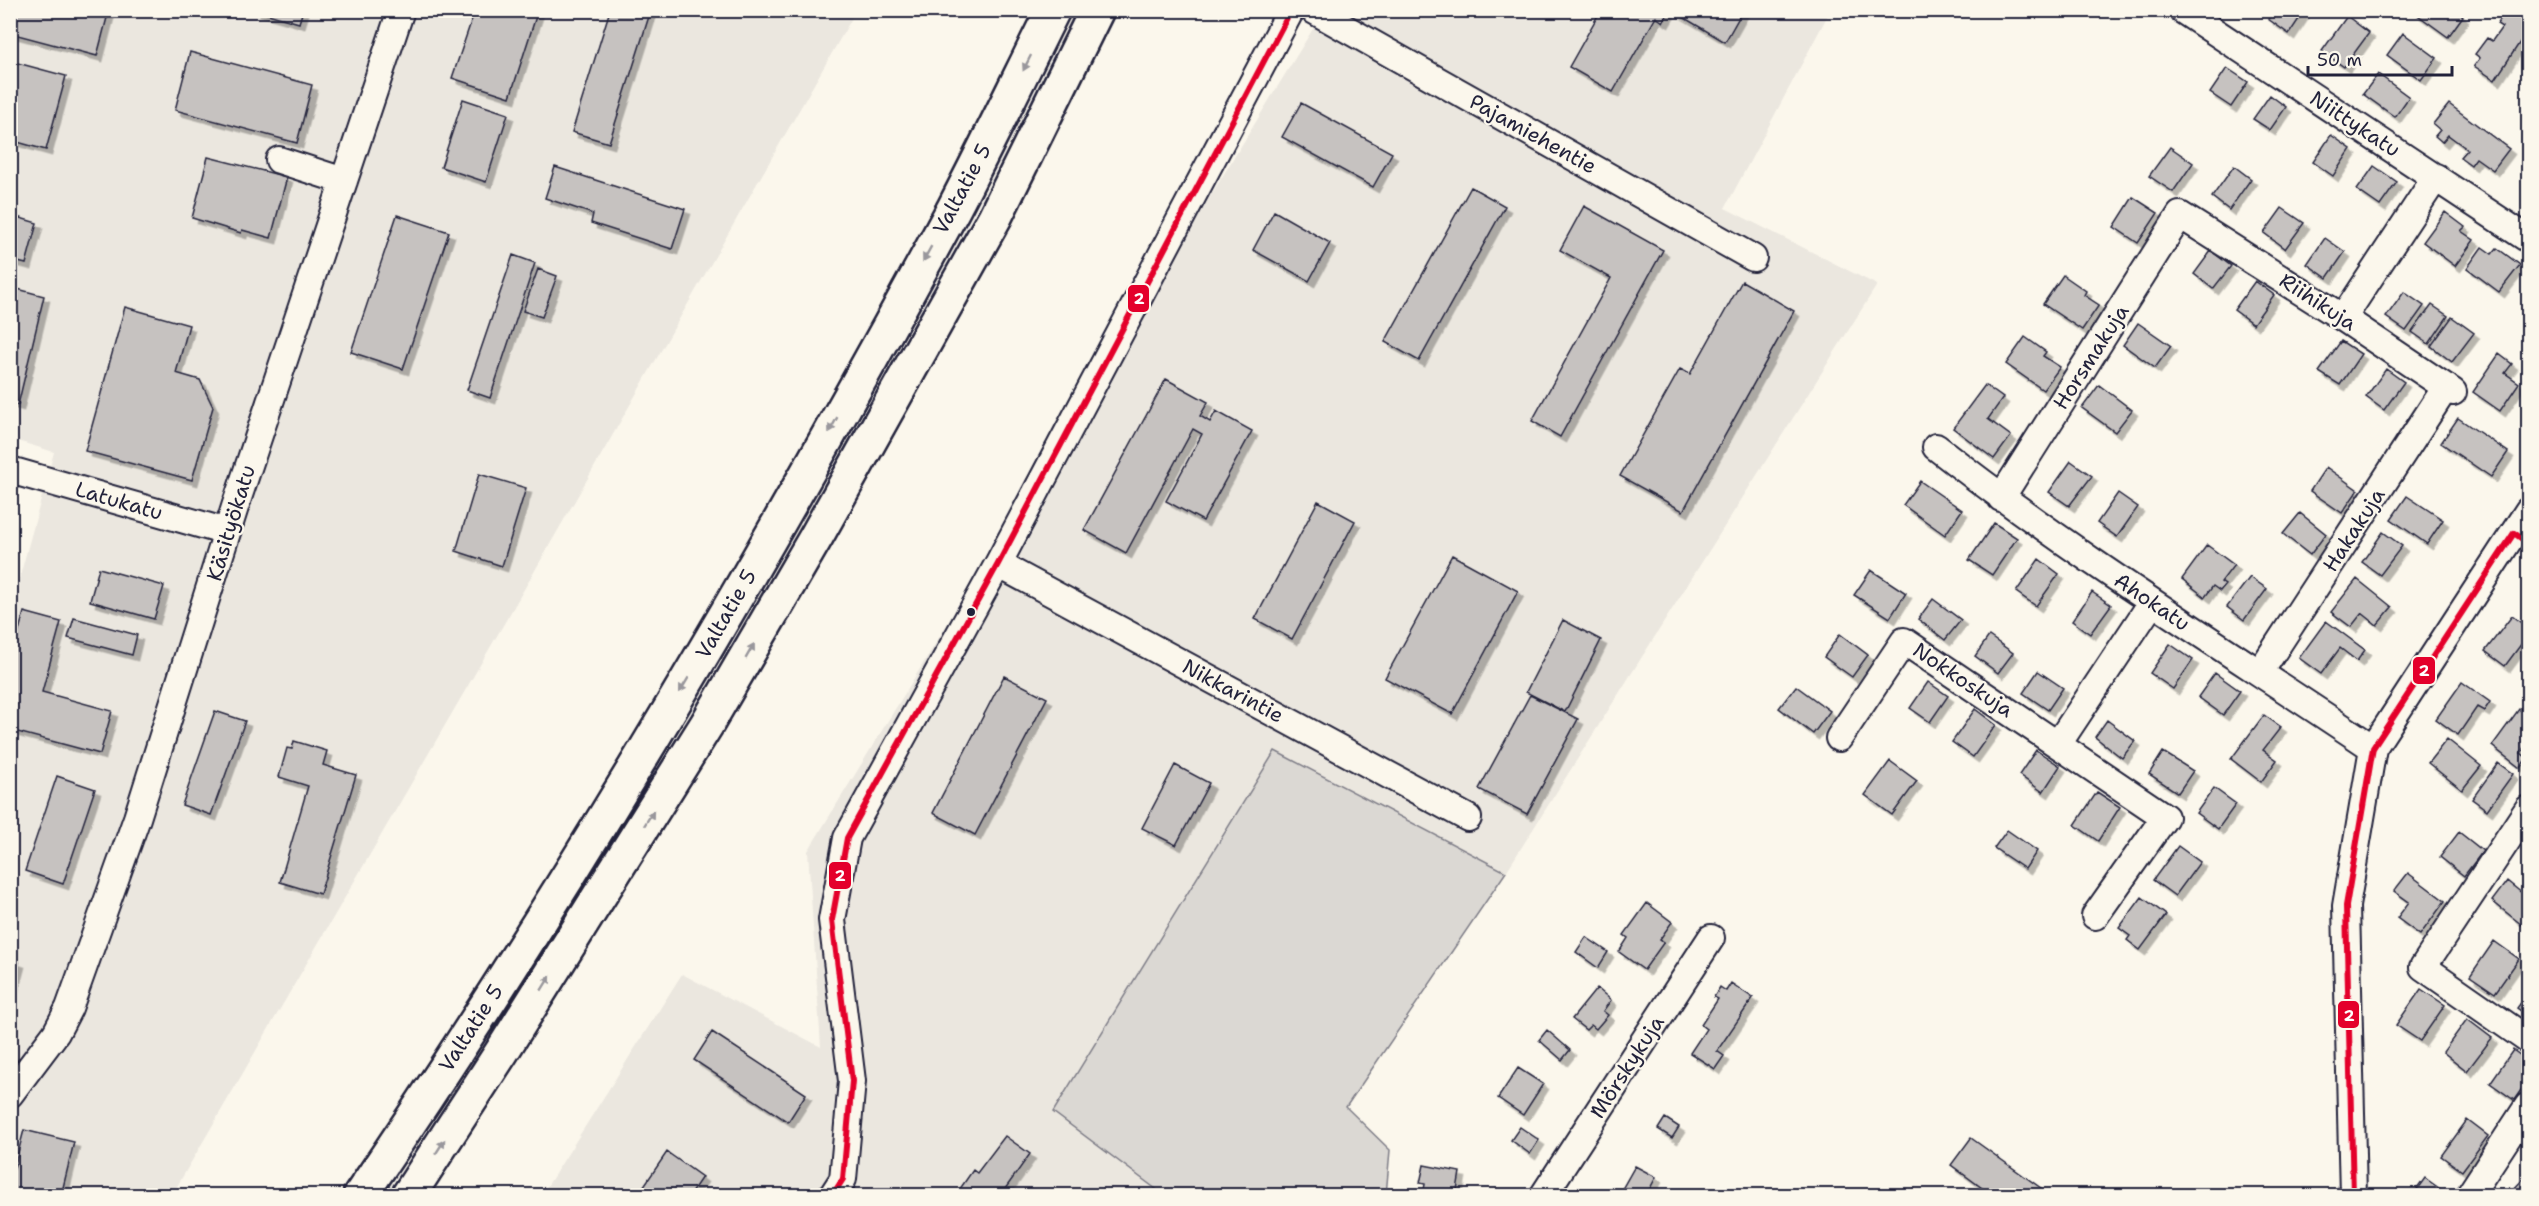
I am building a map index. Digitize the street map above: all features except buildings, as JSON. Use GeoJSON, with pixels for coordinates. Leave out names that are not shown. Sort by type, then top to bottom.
{"type":"FeatureCollection","features":[{"type":"Feature","properties":{"kind":"highway","name":"Valtatie 5"},"geometry":{"type":"LineString","coordinates":[[360,1196],[528,941],[685,684],[773,532],[955,206],[1053,10]]}},
{"type":"Feature","properties":{"kind":"highway","name":"Valtatie 5"},"geometry":{"type":"LineString","coordinates":[[408,1196],[520,1023],[707,724],[816,537],[995,217],[1097,10]]}},
{"type":"Feature","properties":{"kind":"street","name":"Käsityökatu"},"geometry":{"type":"LineString","coordinates":[[10,1094],[56,1033],[69,1008],[136,818],[227,532],[401,10]]}},
{"type":"Feature","properties":{"kind":"street"},"geometry":{"type":"LineString","coordinates":[[832,1196],[843,1179],[852,1081],[832,920],[847,838],[998,564],[1291,10]]}},
{"type":"Feature","properties":{"kind":"street","name":"Pajamiehentie"},"geometry":{"type":"LineString","coordinates":[[1313,10],[1753,258]]}},
{"type":"Feature","properties":{"kind":"street","name":"Niittykatu"},"geometry":{"type":"LineString","coordinates":[[2182,10],[2529,239]]}},
{"type":"Feature","properties":{"kind":"street"},"geometry":{"type":"LineString","coordinates":[[279,160],[344,181]]}},
{"type":"Feature","properties":{"kind":"street"},"geometry":{"type":"LineString","coordinates":[[2343,318],[2436,177]]}},
{"type":"Feature","properties":{"kind":"street","name":"Riihikuja"},"geometry":{"type":"LineString","coordinates":[[2180,215],[2343,318],[2450,390]]}},
{"type":"Feature","properties":{"kind":"street","name":"Horsmakuja"},"geometry":{"type":"LineString","coordinates":[[2001,498],[2180,215]]}},
{"type":"Feature","properties":{"kind":"street","name":"Hakakuja"},"geometry":{"type":"LineString","coordinates":[[2260,672],[2450,390]]}},
{"type":"Feature","properties":{"kind":"street","name":"Ahokatu"},"geometry":{"type":"LineString","coordinates":[[1936,447],[2001,498],[2151,604],[2260,672],[2373,748]]}},
{"type":"Feature","properties":{"kind":"street","name":"Latukatu"},"geometry":{"type":"LineString","coordinates":[[10,470],[227,532]]}},
{"type":"Feature","properties":{"kind":"street"},"geometry":{"type":"LineString","coordinates":[[2353,1196],[2346,906],[2373,748],[2521,538],[2529,510]]}},
{"type":"Feature","properties":{"kind":"street","name":"Nikkarintie"},"geometry":{"type":"LineString","coordinates":[[998,564],[1468,818]]}},
{"type":"Feature","properties":{"kind":"street"},"geometry":{"type":"LineString","coordinates":[[2058,744],[2151,604]]}},
{"type":"Feature","properties":{"kind":"street","name":"Nokkoskuja"},"geometry":{"type":"LineString","coordinates":[[1839,738],[1904,641],[2165,817],[2095,916]]}},
{"type":"Feature","properties":{"kind":"street"},"geometry":{"type":"LineString","coordinates":[[2529,809],[2423,967],[2529,1040]]}},
{"type":"Feature","properties":{"kind":"street","name":"Mörskykuja"},"geometry":{"type":"LineString","coordinates":[[1543,1196],[1711,938]]}},
{"type":"Feature","properties":{"kind":"street"},"geometry":{"type":"LineString","coordinates":[[2469,1196],[2529,1106]]}},
{"type":"Feature","properties":{"kind":"shaded area"},"geometry":{"type":"Polygon","coordinates":[[[10,11],[856,11],[530,579],[172,1195],[11,1195],[11,609],[54,452],[11,439],[10,11]]]}},
{"type":"Feature","properties":{"kind":"shaded area"},"geometry":{"type":"Polygon","coordinates":[[[1324,11],[1830,11],[1725,208],[1877,285],[1506,872],[1275,751],[1053,1112],[1164,1195],[541,1196],[682,974],[821,1047],[808,851],[1324,11]]]}},
{"type":"Feature","properties":{"kind":"shaded area"},"geometry":{"type":"Polygon","coordinates":[[[1275,751],[1506,872],[1346,1107],[1390,1150],[1386,1195],[1164,1195],[1053,1112],[1275,751]]]}},
{"type":"Feature","properties":{"kind":"transit line","name":"2"},"geometry":{"type":"LineString","coordinates":[[832,1196],[843,1179],[852,1081],[832,920],[847,838],[998,564],[1291,10]]}},
{"type":"Feature","properties":{"kind":"transit line","name":"2"},"geometry":{"type":"LineString","coordinates":[[2353,1196],[2346,906],[2373,748],[2514,533],[2528,543]]}}]}
